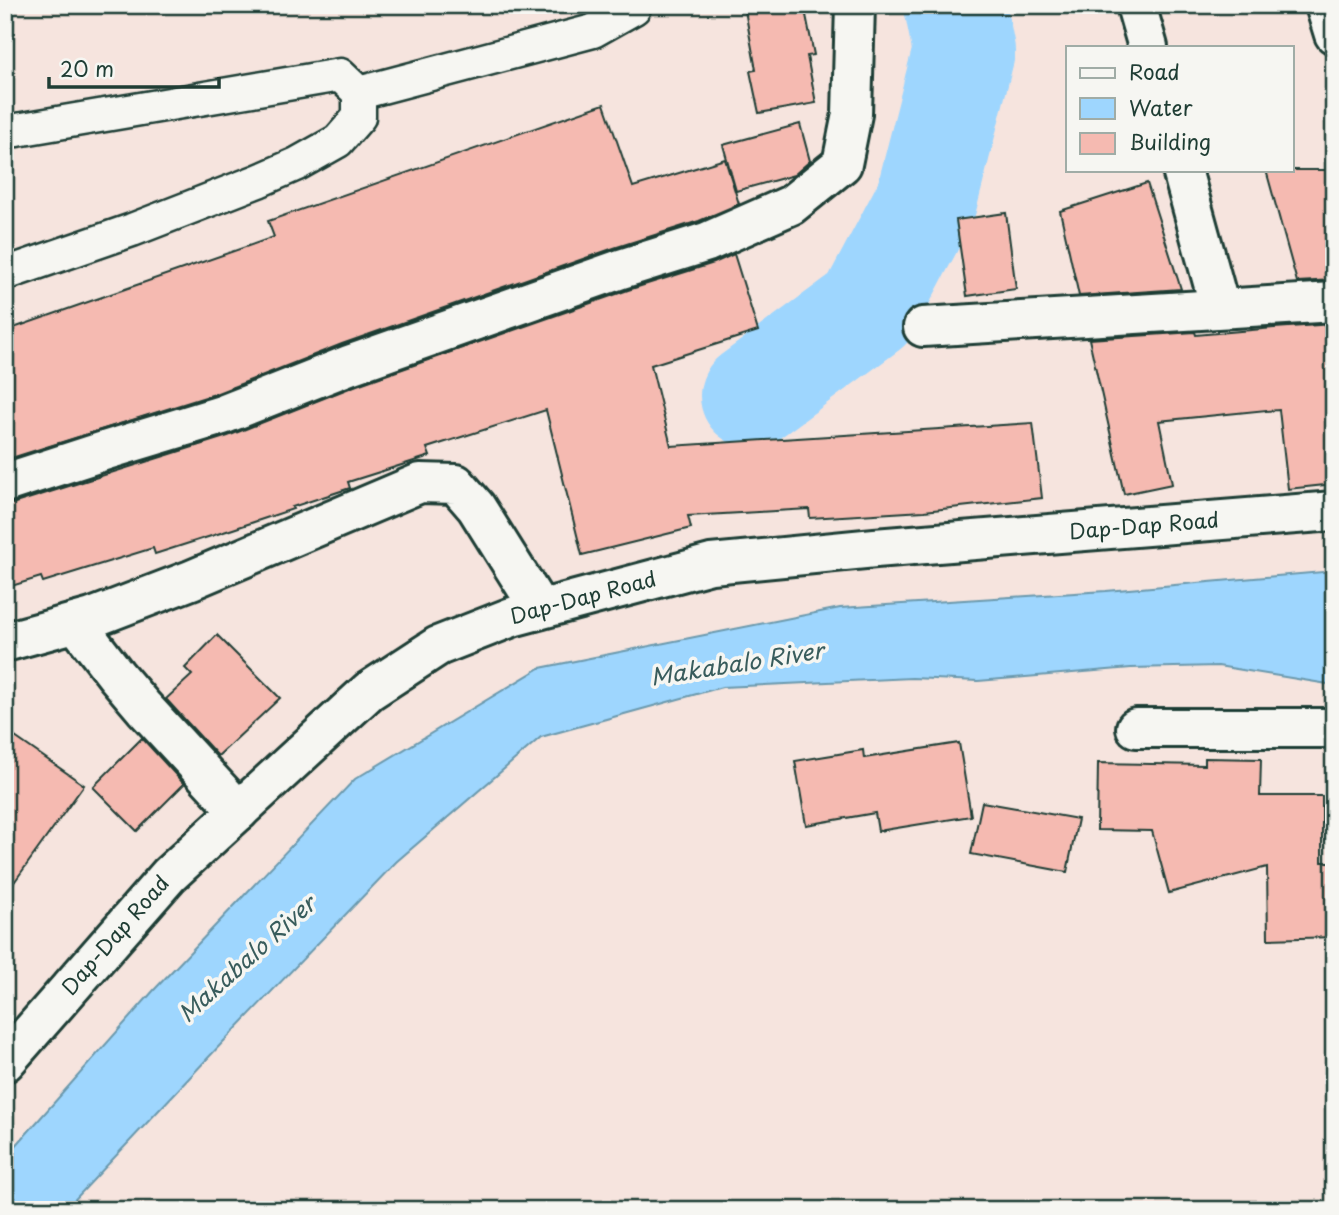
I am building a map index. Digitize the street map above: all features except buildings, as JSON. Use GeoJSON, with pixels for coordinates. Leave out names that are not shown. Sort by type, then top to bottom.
{"type":"FeatureCollection","features":[{"type":"Feature","properties":{"kind":"street"},"geometry":{"type":"LineString","coordinates":[[5,483],[222,415],[349,365],[621,269],[707,243],[791,205],[842,163],[852,114],[855,5]]}},
{"type":"Feature","properties":{"kind":"street"},"geometry":{"type":"LineString","coordinates":[[1136,5],[1148,46]]}},
{"type":"Feature","properties":{"kind":"street"},"geometry":{"type":"LineString","coordinates":[[1325,5],[1334,34]]}},
{"type":"Feature","properties":{"kind":"street"},"geometry":{"type":"LineString","coordinates":[[1183,172],[1220,308]]}},
{"type":"Feature","properties":{"kind":"street"},"geometry":{"type":"LineString","coordinates":[[923,327],[1334,302]]}},
{"type":"Feature","properties":{"kind":"street"},"geometry":{"type":"LineString","coordinates":[[5,642],[92,618],[191,580],[420,483],[456,484],[476,507],[540,609]]}},
{"type":"Feature","properties":{"kind":"street","name":"Dap-Dap Road"},"geometry":{"type":"LineString","coordinates":[[5,1062],[169,875],[369,691],[438,646],[512,617],[711,564],[1334,511]]}},
{"type":"Feature","properties":{"kind":"street"},"geometry":{"type":"LineString","coordinates":[[76,623],[144,708],[239,811]]}},
{"type":"Feature","properties":{"kind":"street"},"geometry":{"type":"LineString","coordinates":[[1136,728],[1334,728]]}},
{"type":"Feature","properties":{"kind":"lane"},"geometry":{"type":"LineString","coordinates":[[359,93],[593,31],[635,5]]}},
{"type":"Feature","properties":{"kind":"lane"},"geometry":{"type":"LineString","coordinates":[[5,132],[340,75],[359,93],[359,117],[338,141],[297,164],[132,230],[5,274]]}},
{"type":"Feature","properties":{"kind":"water","name":"Makabalo River"},"geometry":{"type":"Polygon","coordinates":[[[1334,571],[1334,685],[1218,666],[1131,668],[978,681],[912,678],[722,687],[541,737],[396,862],[65,1210],[5,1210],[5,1158],[154,990],[355,779],[540,668],[840,608],[1106,591],[1334,571]]]}},
{"type":"Feature","properties":{"kind":"waterway"},"geometry":{"type":"LineString","coordinates":[[751,396],[869,309],[926,201],[964,51],[955,5]]}}]}
